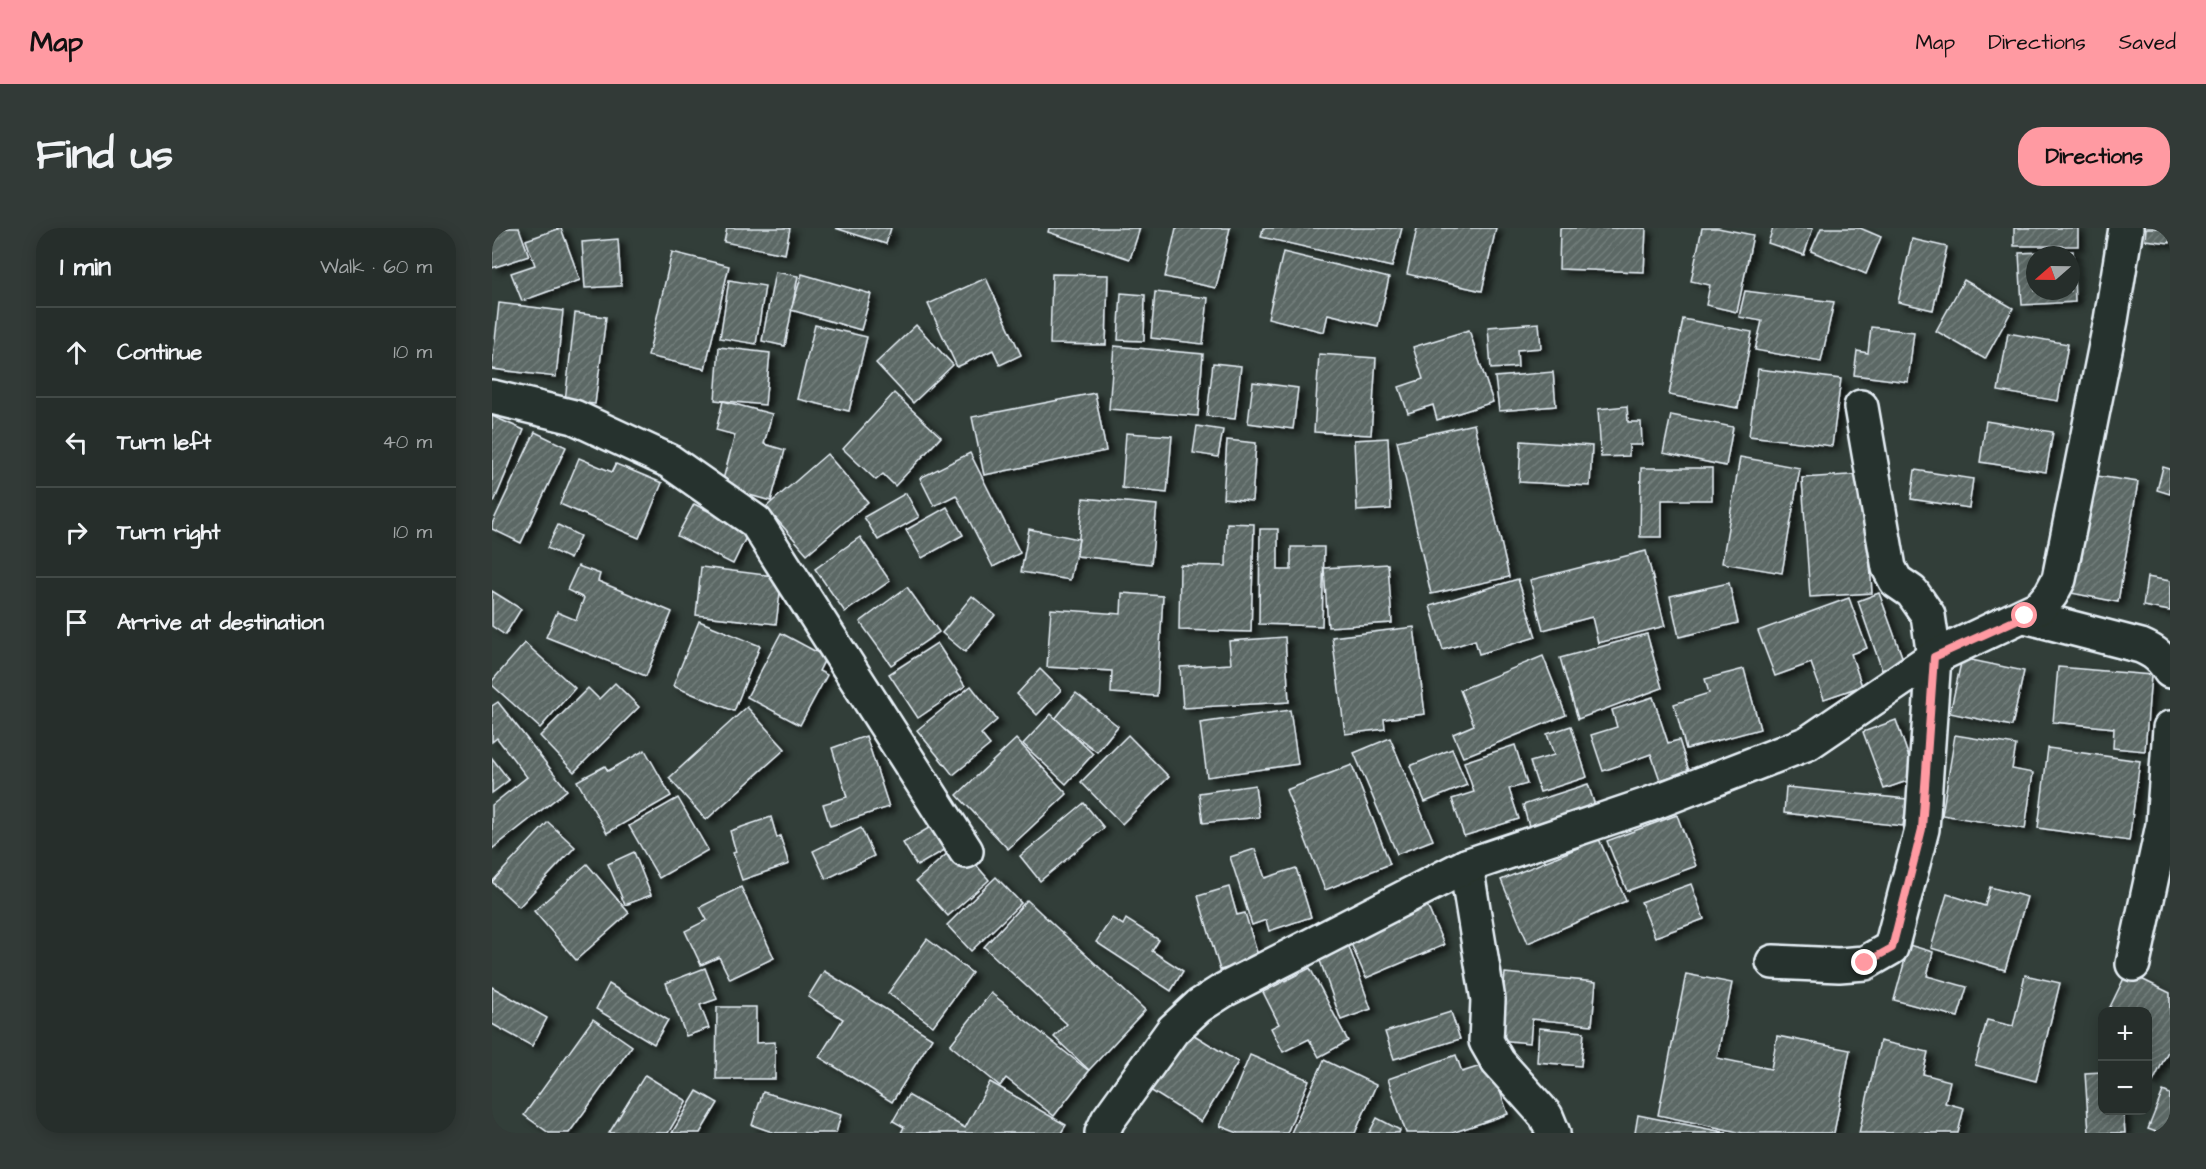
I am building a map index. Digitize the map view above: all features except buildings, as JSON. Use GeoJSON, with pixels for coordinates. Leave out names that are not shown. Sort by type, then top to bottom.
{"type":"FeatureCollection","features":[{"type":"Feature","properties":{"kind":"street"},"geometry":{"type":"LineString","coordinates":[[1102,1133],[1108,1120],[1173,1030],[1199,1006],[1294,953],[1466,866],[1650,804],[1808,743],[1934,657],[2040,608],[2059,579],[2112,320],[2126,228]]}},
{"type":"Feature","properties":{"kind":"street"},"geometry":{"type":"LineString","coordinates":[[492,397],[574,417],[669,461],[756,522],[966,851]]}},
{"type":"Feature","properties":{"kind":"street"},"geometry":{"type":"LineString","coordinates":[[1773,962],[1839,965],[1865,963],[1892,948],[1922,829],[1934,657],[1928,615],[1912,592],[1896,581],[1889,568],[1861,407]]}},
{"type":"Feature","properties":{"kind":"street"},"geometry":{"type":"LineString","coordinates":[[2025,616],[2141,646],[2153,651],[2164,660],[2170,671]]}},
{"type":"Feature","properties":{"kind":"street"},"geometry":{"type":"LineString","coordinates":[[2133,964],[2163,825],[2170,728]]}},
{"type":"Feature","properties":{"kind":"street"},"geometry":{"type":"LineString","coordinates":[[1466,866],[1488,1000],[1486,1041],[1498,1062],[1546,1116],[1553,1133]]}},
{"type":"Feature","properties":{"kind":"route"},"geometry":{"type":"LineString","coordinates":[[1865,963],[1892,948],[1922,829],[1934,657],[2025,616]]}}]}
